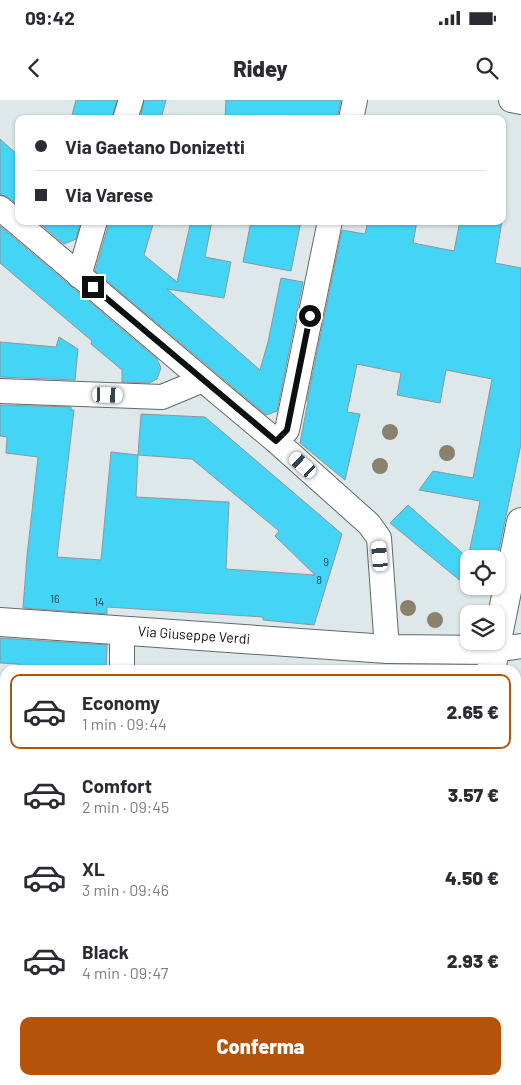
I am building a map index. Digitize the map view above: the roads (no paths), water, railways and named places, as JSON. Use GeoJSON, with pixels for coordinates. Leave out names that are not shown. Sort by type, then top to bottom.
{"type":"FeatureCollection","features":[{"type":"Feature","properties":{"kind":"street"},"geometry":{"type":"LineString","coordinates":[[126,115],[131,100]]}},
{"type":"Feature","properties":{"kind":"street"},"geometry":{"type":"LineString","coordinates":[[352,115],[355,100]]}},
{"type":"Feature","properties":{"kind":"street"},"geometry":{"type":"LineString","coordinates":[[512,100],[521,102]]}},
{"type":"Feature","properties":{"kind":"street"},"geometry":{"type":"LineString","coordinates":[[0,208],[15,221]]}},
{"type":"Feature","properties":{"kind":"street"},"geometry":{"type":"LineString","coordinates":[[20,225],[276,441],[369,524],[379,538],[387,649]]}},
{"type":"Feature","properties":{"kind":"street"},"geometry":{"type":"LineString","coordinates":[[79,276],[94,225]]}},
{"type":"Feature","properties":{"kind":"street"},"geometry":{"type":"LineString","coordinates":[[276,441],[287,430],[329,225]]}},
{"type":"Feature","properties":{"kind":"street"},"geometry":{"type":"LineString","coordinates":[[0,391],[162,398],[203,380]]}},
{"type":"Feature","properties":{"kind":"street"},"geometry":{"type":"LineString","coordinates":[[502,655],[521,522]]}},
{"type":"Feature","properties":{"kind":"street","name":"Via Giuseppe Verdi"},"geometry":{"type":"LineString","coordinates":[[0,622],[387,649],[502,655]]}},
{"type":"Feature","properties":{"kind":"street"},"geometry":{"type":"LineString","coordinates":[[122,630],[122,665]]}}]}
